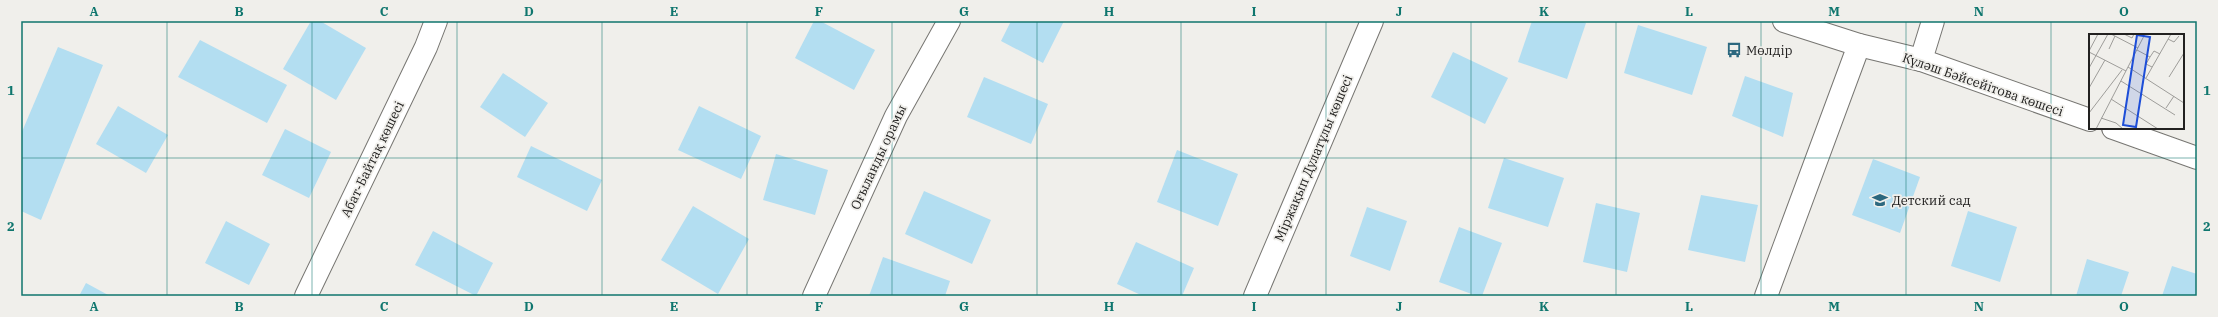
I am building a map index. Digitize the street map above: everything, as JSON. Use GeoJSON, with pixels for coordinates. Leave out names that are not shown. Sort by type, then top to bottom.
{"type":"FeatureCollection","features":[{"type":"Feature","properties":{"kind":"street","name":"Абат-Байтақ көшесі"},"geometry":{"type":"LineString","coordinates":[[306,296],[426,47],[436,21]]}},
{"type":"Feature","properties":{"kind":"street","name":"Оғыланды орамы"},"geometry":{"type":"LineString","coordinates":[[814,296],[896,116],[949,21]]}},
{"type":"Feature","properties":{"kind":"street","name":"Міржақып Дулатұлы көшесі"},"geometry":{"type":"LineString","coordinates":[[1255,296],[1372,21]]}},
{"type":"Feature","properties":{"kind":"street","name":"Күләш Бәйсейітова көшесі"},"geometry":{"type":"LineString","coordinates":[[1784,21],[1859,45],[1921,60],[2089,120]]}},
{"type":"Feature","properties":{"kind":"street"},"geometry":{"type":"LineString","coordinates":[[1921,60],[1933,21]]}},
{"type":"Feature","properties":{"kind":"street"},"geometry":{"type":"LineString","coordinates":[[1766,296],[1859,45]]}},
{"type":"Feature","properties":{"kind":"street"},"geometry":{"type":"LineString","coordinates":[[2116,129],[2197,158]]}},
{"type":"Feature","properties":{"kind":"building"},"geometry":{"type":"Polygon","coordinates":[[[311,21],[320,21],[366,48],[336,100],[283,69],[311,21]]]}},
{"type":"Feature","properties":{"kind":"building"},"geometry":{"type":"Polygon","coordinates":[[[814,21],[820,21],[875,50],[854,90],[795,58],[814,21]]]}},
{"type":"Feature","properties":{"kind":"building"},"geometry":{"type":"Polygon","coordinates":[[[1011,21],[1064,21],[1043,63],[1001,41],[1011,21]]]}},
{"type":"Feature","properties":{"kind":"building"},"geometry":{"type":"Polygon","coordinates":[[[1532,21],[1580,21],[1586,23],[1567,79],[1518,62],[1532,21]]]}},
{"type":"Feature","properties":{"kind":"building"},"geometry":{"type":"Polygon","coordinates":[[[1638,25],[1707,47],[1692,95],[1624,73],[1638,25]]]}},
{"type":"Feature","properties":{"kind":"building"},"geometry":{"type":"Polygon","coordinates":[[[200,40],[287,85],[267,123],[178,77],[200,40]]]}},
{"type":"Feature","properties":{"kind":"building"},"geometry":{"type":"Polygon","coordinates":[[[58,47],[103,65],[41,220],[21,211],[21,134],[58,47]]]}},
{"type":"Feature","properties":{"kind":"building"},"geometry":{"type":"Polygon","coordinates":[[[1453,52],[1508,78],[1485,124],[1431,97],[1453,52]]]}},
{"type":"Feature","properties":{"kind":"building"},"geometry":{"type":"Polygon","coordinates":[[[503,73],[548,103],[525,137],[480,107],[503,73]]]}},
{"type":"Feature","properties":{"kind":"building"},"geometry":{"type":"Polygon","coordinates":[[[1745,76],[1793,93],[1783,137],[1732,116],[1745,76]]]}},
{"type":"Feature","properties":{"kind":"building"},"geometry":{"type":"Polygon","coordinates":[[[984,77],[1048,104],[1031,144],[967,117],[984,77]]]}},
{"type":"Feature","properties":{"kind":"building"},"geometry":{"type":"Polygon","coordinates":[[[118,106],[168,135],[146,173],[96,144],[118,106]]]}},
{"type":"Feature","properties":{"kind":"building"},"geometry":{"type":"Polygon","coordinates":[[[699,106],[761,136],[741,179],[678,150],[699,106]]]}},
{"type":"Feature","properties":{"kind":"building"},"geometry":{"type":"Polygon","coordinates":[[[285,129],[331,152],[309,198],[262,175],[285,129]]]}},
{"type":"Feature","properties":{"kind":"building"},"geometry":{"type":"Polygon","coordinates":[[[531,146],[602,180],[587,211],[517,177],[531,146]]]}},
{"type":"Feature","properties":{"kind":"building"},"geometry":{"type":"Polygon","coordinates":[[[1177,150],[1238,174],[1218,226],[1157,202],[1177,150]]]}},
{"type":"Feature","properties":{"kind":"building"},"geometry":{"type":"Polygon","coordinates":[[[776,154],[828,170],[815,215],[763,200],[776,154]]]}},
{"type":"Feature","properties":{"kind":"building"},"geometry":{"type":"Polygon","coordinates":[[[1504,158],[1564,178],[1548,227],[1488,208],[1504,158]]]}},
{"type":"Feature","properties":{"kind":"building"},"geometry":{"type":"Polygon","coordinates":[[[1873,159],[1920,177],[1900,233],[1852,215],[1873,159]]]}},
{"type":"Feature","properties":{"kind":"building"},"geometry":{"type":"Polygon","coordinates":[[[924,191],[991,220],[972,264],[905,234],[924,191]]]}},
{"type":"Feature","properties":{"kind":"building"},"geometry":{"type":"Polygon","coordinates":[[[1701,195],[1758,205],[1745,262],[1688,250],[1701,195]]]}},
{"type":"Feature","properties":{"kind":"building"},"geometry":{"type":"Polygon","coordinates":[[[1596,203],[1640,213],[1627,272],[1583,262],[1596,203]]]}},
{"type":"Feature","properties":{"kind":"building"},"geometry":{"type":"Polygon","coordinates":[[[693,206],[749,239],[718,294],[661,260],[693,206]]]}},
{"type":"Feature","properties":{"kind":"building"},"geometry":{"type":"Polygon","coordinates":[[[1367,207],[1407,221],[1390,271],[1350,256],[1367,207]]]}},
{"type":"Feature","properties":{"kind":"building"},"geometry":{"type":"Polygon","coordinates":[[[1968,211],[2017,227],[2000,282],[1951,266],[1968,211]]]}},
{"type":"Feature","properties":{"kind":"building"},"geometry":{"type":"Polygon","coordinates":[[[226,221],[270,244],[249,285],[205,263],[226,221]]]}},
{"type":"Feature","properties":{"kind":"building"},"geometry":{"type":"Polygon","coordinates":[[[1459,227],[1502,243],[1482,296],[1477,296],[1439,282],[1459,227]]]}},
{"type":"Feature","properties":{"kind":"building"},"geometry":{"type":"Polygon","coordinates":[[[433,231],[493,263],[476,296],[415,265],[433,231]]]}},
{"type":"Feature","properties":{"kind":"building"},"geometry":{"type":"Polygon","coordinates":[[[1136,242],[1194,268],[1182,296],[1143,296],[1117,284],[1136,242]]]}},
{"type":"Feature","properties":{"kind":"building"},"geometry":{"type":"Polygon","coordinates":[[[883,257],[950,281],[945,296],[869,296],[883,257]]]}},
{"type":"Feature","properties":{"kind":"building"},"geometry":{"type":"Polygon","coordinates":[[[2087,259],[2129,272],[2121,296],[2076,296],[2087,259]]]}},
{"type":"Feature","properties":{"kind":"building"},"geometry":{"type":"Polygon","coordinates":[[[2172,266],[2197,274],[2197,296],[2162,296],[2172,266]]]}},
{"type":"Feature","properties":{"kind":"building"},"geometry":{"type":"Polygon","coordinates":[[[86,283],[110,296],[79,296],[86,283]]]}},
{"type":"Feature","properties":{"kind":"place","name":"Мөлдiр"},"geometry":{"type":"Point","coordinates":[1734,50]}},
{"type":"Feature","properties":{"kind":"place","name":"Детский сад"},"geometry":{"type":"Point","coordinates":[1880,200]}}]}
